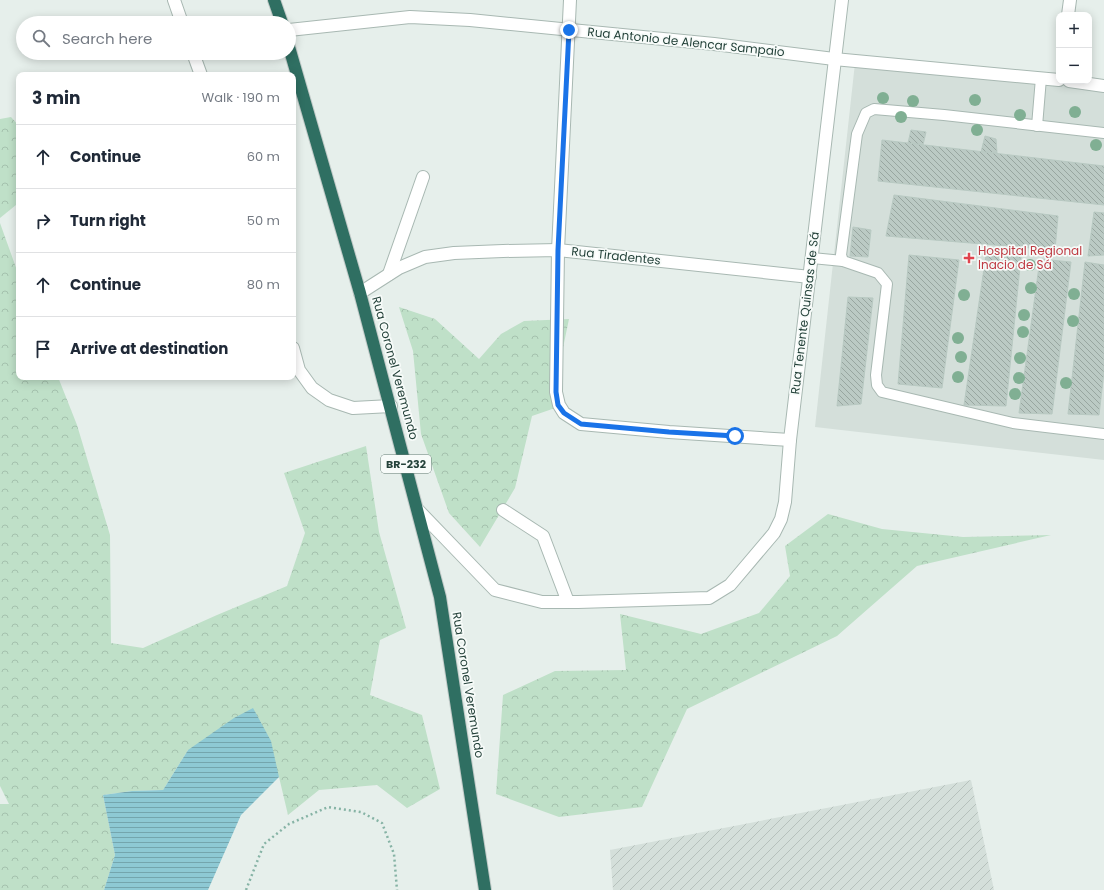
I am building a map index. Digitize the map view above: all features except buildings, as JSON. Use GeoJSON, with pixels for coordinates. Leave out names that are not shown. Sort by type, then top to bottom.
{"type":"FeatureCollection","features":[{"type":"Feature","properties":{"kind":"highway"},"geometry":{"type":"LineString","coordinates":[[274,0],[280,16]]}},
{"type":"Feature","properties":{"kind":"highway","name":"Rua Coronel Veremundo"},"geometry":{"type":"LineString","coordinates":[[293,60],[360,293],[440,596],[485,890]]}},
{"type":"Feature","properties":{"kind":"street"},"geometry":{"type":"LineString","coordinates":[[174,0],[180,16]]}},
{"type":"Feature","properties":{"kind":"street"},"geometry":{"type":"LineString","coordinates":[[570,0],[558,250],[556,392],[558,405],[564,413],[581,424],[669,432],[790,440]]}},
{"type":"Feature","properties":{"kind":"street","name":"Rua Tenente Quinsas de Sá"},"geometry":{"type":"LineString","coordinates":[[568,602],[709,598],[730,585],[774,533],[781,519],[785,502],[790,440],[842,0]]}},
{"type":"Feature","properties":{"kind":"street"},"geometry":{"type":"LineString","coordinates":[[1068,12],[1070,0]]}},
{"type":"Feature","properties":{"kind":"street","name":"Rua Antonio de Alencar Sampaio"},"geometry":{"type":"LineString","coordinates":[[296,29],[410,17],[470,20],[714,44],[834,59],[1056,80]]}},
{"type":"Feature","properties":{"kind":"street"},"geometry":{"type":"LineString","coordinates":[[196,60],[200,72]]}},
{"type":"Feature","properties":{"kind":"street"},"geometry":{"type":"LineString","coordinates":[[1090,84],[1104,86]]}},
{"type":"Feature","properties":{"kind":"street"},"geometry":{"type":"LineString","coordinates":[[389,274],[423,177]]}},
{"type":"Feature","properties":{"kind":"street","name":"Rua Tiradentes"},"geometry":{"type":"LineString","coordinates":[[360,293],[399,268],[425,257],[454,253],[558,250],[810,277]]}},
{"type":"Feature","properties":{"kind":"street"},"geometry":{"type":"LineString","coordinates":[[296,359],[299,370],[312,388],[329,400],[353,408],[391,406]]}},
{"type":"Feature","properties":{"kind":"street"},"geometry":{"type":"LineString","coordinates":[[418,510],[495,590],[542,602],[568,602],[543,536],[503,510]]}},
{"type":"Feature","properties":{"kind":"lane"},"geometry":{"type":"LineString","coordinates":[[1037,126],[1041,78]]}},
{"type":"Feature","properties":{"kind":"lane"},"geometry":{"type":"LineString","coordinates":[[843,261],[841,255],[857,134],[866,113],[874,109],[1104,133]]}},
{"type":"Feature","properties":{"kind":"lane"},"geometry":{"type":"LineString","coordinates":[[812,258],[843,261],[878,273],[887,284],[876,375],[877,384],[882,392],[1013,423],[1104,434]]}},
{"type":"Feature","properties":{"kind":"path"},"geometry":{"type":"LineString","coordinates":[[246,890],[264,844],[288,824],[328,806],[361,812],[382,822],[394,854],[397,890]]}},
{"type":"Feature","properties":{"kind":"shaded area","name":"Hospital Regional Inacio de Sá"},"geometry":{"type":"Polygon","coordinates":[[[855,63],[1104,89],[1104,460],[815,427],[855,63]]]}},
{"type":"Feature","properties":{"kind":"shaded area"},"geometry":{"type":"Polygon","coordinates":[[[971,780],[994,890],[613,890],[610,850],[971,780]]]}},
{"type":"Feature","properties":{"kind":"green space"},"geometry":{"type":"Polygon","coordinates":[[[11,117],[16,123],[16,205],[0,218],[0,119],[11,117]]]}},
{"type":"Feature","properties":{"kind":"green space"},"geometry":{"type":"Polygon","coordinates":[[[0,223],[16,268],[16,380],[59,380],[77,425],[110,535],[111,643],[143,648],[287,586],[305,533],[284,473],[366,446],[379,532],[406,628],[380,640],[370,695],[422,715],[440,789],[407,808],[377,785],[319,790],[288,815],[279,777],[188,750],[163,790],[132,791],[103,795],[115,855],[104,890],[0,890],[0,804],[9,804],[0,786],[0,223]]]}},
{"type":"Feature","properties":{"kind":"green space"},"geometry":{"type":"Polygon","coordinates":[[[399,307],[435,319],[479,359],[501,334],[524,321],[569,319],[559,367],[561,406],[532,416],[515,488],[480,547],[449,513],[421,434],[413,351],[399,307]]]}},
{"type":"Feature","properties":{"kind":"green space"},"geometry":{"type":"Polygon","coordinates":[[[828,514],[882,529],[963,537],[1051,535],[917,566],[837,636],[687,709],[642,807],[559,817],[496,794],[503,695],[555,671],[626,670],[620,614],[701,634],[759,613],[790,576],[785,546],[828,514]]]}},
{"type":"Feature","properties":{"kind":"water"},"geometry":{"type":"Polygon","coordinates":[[[253,708],[271,741],[279,777],[241,815],[208,890],[104,890],[115,855],[103,795],[132,791],[163,790],[188,750],[234,718],[253,708]]]}},
{"type":"Feature","properties":{"kind":"place","name":"Hospital Regional Inacio de Sá"},"geometry":{"type":"Point","coordinates":[969,258]}},
{"type":"Feature","properties":{"kind":"route"},"geometry":{"type":"LineString","coordinates":[[569,30],[558,250],[556,392],[558,405],[564,413],[581,424],[735,436]]}}]}
